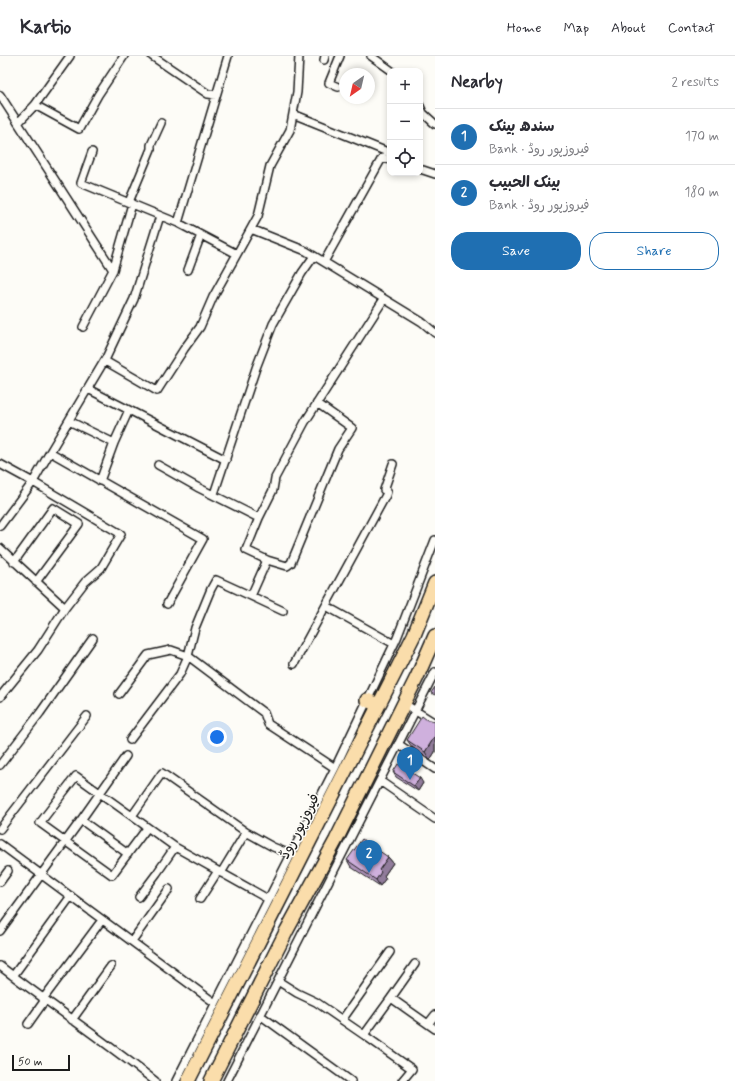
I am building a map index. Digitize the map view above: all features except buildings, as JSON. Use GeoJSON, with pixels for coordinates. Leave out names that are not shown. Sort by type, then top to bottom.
{"type":"FeatureCollection","features":[{"type":"Feature","properties":{"kind":"highway","name":"فیروزپور روڈ"},"geometry":{"type":"LineString","coordinates":[[188,1081],[373,703],[414,634],[435,583]]}},
{"type":"Feature","properties":{"kind":"highway"},"geometry":{"type":"LineString","coordinates":[[211,1081],[336,840],[435,636]]}},
{"type":"Feature","properties":{"kind":"street"},"geometry":{"type":"LineString","coordinates":[[18,123],[35,105],[70,56]]}},
{"type":"Feature","properties":{"kind":"street"},"geometry":{"type":"LineString","coordinates":[[35,105],[79,129],[98,95],[124,56]]}},
{"type":"Feature","properties":{"kind":"street"},"geometry":{"type":"LineString","coordinates":[[152,56],[208,94],[216,95]]}},
{"type":"Feature","properties":{"kind":"street"},"geometry":{"type":"LineString","coordinates":[[178,223],[228,56]]}},
{"type":"Feature","properties":{"kind":"street"},"geometry":{"type":"LineString","coordinates":[[105,361],[157,392],[184,349],[200,327],[213,296],[258,216],[270,166],[290,130],[297,92],[299,56]]}},
{"type":"Feature","properties":{"kind":"street"},"geometry":{"type":"LineString","coordinates":[[338,87],[328,83],[340,56]]}},
{"type":"Feature","properties":{"kind":"street"},"geometry":{"type":"LineString","coordinates":[[371,56],[388,68]]}},
{"type":"Feature","properties":{"kind":"street"},"geometry":{"type":"LineString","coordinates":[[0,95],[113,270]]}},
{"type":"Feature","properties":{"kind":"street"},"geometry":{"type":"LineString","coordinates":[[423,113],[435,124]]}},
{"type":"Feature","properties":{"kind":"street"},"geometry":{"type":"LineString","coordinates":[[293,114],[387,153]]}},
{"type":"Feature","properties":{"kind":"street"},"geometry":{"type":"LineString","coordinates":[[83,327],[113,270],[130,203],[160,123]]}},
{"type":"Feature","properties":{"kind":"street"},"geometry":{"type":"LineString","coordinates":[[92,152],[81,183],[178,223],[238,254]]}},
{"type":"Feature","properties":{"kind":"street"},"geometry":{"type":"LineString","coordinates":[[324,262],[382,158],[387,159]]}},
{"type":"Feature","properties":{"kind":"street"},"geometry":{"type":"LineString","coordinates":[[423,170],[435,174]]}},
{"type":"Feature","properties":{"kind":"street"},"geometry":{"type":"LineString","coordinates":[[0,526],[33,482],[105,361],[134,299],[160,216]]}},
{"type":"Feature","properties":{"kind":"street"},"geometry":{"type":"LineString","coordinates":[[251,229],[306,251],[422,322],[435,333]]}},
{"type":"Feature","properties":{"kind":"street"},"geometry":{"type":"LineString","coordinates":[[188,270],[201,235]]}},
{"type":"Feature","properties":{"kind":"street"},"geometry":{"type":"LineString","coordinates":[[214,494],[256,368],[273,324],[302,272],[314,256]]}},
{"type":"Feature","properties":{"kind":"street"},"geometry":{"type":"LineString","coordinates":[[317,403],[352,428],[338,449],[291,563],[287,566],[267,560],[246,550],[259,518],[273,490],[275,478],[317,403],[384,299]]}},
{"type":"Feature","properties":{"kind":"street"},"geometry":{"type":"LineString","coordinates":[[88,389],[226,460]]}},
{"type":"Feature","properties":{"kind":"street"},"geometry":{"type":"LineString","coordinates":[[100,481],[114,443],[130,410]]}},
{"type":"Feature","properties":{"kind":"street"},"geometry":{"type":"LineString","coordinates":[[69,421],[114,443]]}},
{"type":"Feature","properties":{"kind":"street"},"geometry":{"type":"LineString","coordinates":[[50,452],[203,538],[167,604]]}},
{"type":"Feature","properties":{"kind":"street"},"geometry":{"type":"LineString","coordinates":[[0,464],[121,534],[101,568],[85,582],[65,608],[38,650],[0,697]]}},
{"type":"Feature","properties":{"kind":"street"},"geometry":{"type":"LineString","coordinates":[[294,664],[386,495],[387,491],[384,490],[393,464]]}},
{"type":"Feature","properties":{"kind":"street"},"geometry":{"type":"LineString","coordinates":[[158,465],[259,518]]}},
{"type":"Feature","properties":{"kind":"street"},"geometry":{"type":"LineString","coordinates":[[14,562],[53,508],[80,524],[36,582]]}},
{"type":"Feature","properties":{"kind":"street"},"geometry":{"type":"LineString","coordinates":[[176,1081],[290,854],[335,768],[373,703],[394,644],[435,540]]}},
{"type":"Feature","properties":{"kind":"street"},"geometry":{"type":"LineString","coordinates":[[0,548],[65,608]]}},
{"type":"Feature","properties":{"kind":"street"},"geometry":{"type":"LineString","coordinates":[[251,596],[267,560]]}},
{"type":"Feature","properties":{"kind":"street"},"geometry":{"type":"LineString","coordinates":[[130,740],[180,674],[188,656],[195,628],[216,580],[283,611]]}},
{"type":"Feature","properties":{"kind":"street"},"geometry":{"type":"LineString","coordinates":[[326,606],[394,644]]}},
{"type":"Feature","properties":{"kind":"street"},"geometry":{"type":"LineString","coordinates":[[0,765],[40,713],[93,638]]}},
{"type":"Feature","properties":{"kind":"street"},"geometry":{"type":"LineString","coordinates":[[119,694],[148,655],[171,650],[188,656],[264,713],[268,724],[335,768]]}},
{"type":"Feature","properties":{"kind":"street"},"geometry":{"type":"LineString","coordinates":[[227,1081],[434,675]]}},
{"type":"Feature","properties":{"kind":"street"},"geometry":{"type":"LineString","coordinates":[[403,702],[435,723]]}},
{"type":"Feature","properties":{"kind":"street"},"geometry":{"type":"LineString","coordinates":[[0,829],[86,716]]}},
{"type":"Feature","properties":{"kind":"street"},"geometry":{"type":"LineString","coordinates":[[398,744],[435,769]]}},
{"type":"Feature","properties":{"kind":"street"},"geometry":{"type":"LineString","coordinates":[[0,931],[126,756]]}},
{"type":"Feature","properties":{"kind":"street"},"geometry":{"type":"LineString","coordinates":[[132,816],[162,772],[246,832],[273,847],[290,854]]}},
{"type":"Feature","properties":{"kind":"street"},"geometry":{"type":"LineString","coordinates":[[147,828],[112,875],[40,823],[76,776],[147,828],[175,846],[268,899]]}},
{"type":"Feature","properties":{"kind":"street"},"geometry":{"type":"LineString","coordinates":[[380,782],[435,819]]}},
{"type":"Feature","properties":{"kind":"street"},"geometry":{"type":"LineString","coordinates":[[81,820],[128,854]]}},
{"type":"Feature","properties":{"kind":"street"},"geometry":{"type":"LineString","coordinates":[[200,899],[220,872],[246,832]]}},
{"type":"Feature","properties":{"kind":"street"},"geometry":{"type":"LineString","coordinates":[[0,844],[216,1003]]}},
{"type":"Feature","properties":{"kind":"street"},"geometry":{"type":"LineString","coordinates":[[138,897],[157,873],[175,846]]}},
{"type":"Feature","properties":{"kind":"street"},"geometry":{"type":"LineString","coordinates":[[0,882],[8,871]]}},
{"type":"Feature","properties":{"kind":"street"},"geometry":{"type":"LineString","coordinates":[[132,941],[169,889]]}},
{"type":"Feature","properties":{"kind":"street"},"geometry":{"type":"LineString","coordinates":[[13,976],[71,896]]}},
{"type":"Feature","properties":{"kind":"street"},"geometry":{"type":"LineString","coordinates":[[28,1024],[44,999],[102,920]]}},
{"type":"Feature","properties":{"kind":"street"},"geometry":{"type":"LineString","coordinates":[[342,1020],[390,952]]}},
{"type":"Feature","properties":{"kind":"street"},"geometry":{"type":"LineString","coordinates":[[364,1035],[415,964]]}},
{"type":"Feature","properties":{"kind":"street"},"geometry":{"type":"LineString","coordinates":[[0,966],[122,1055],[155,1081]]}},
{"type":"Feature","properties":{"kind":"street"},"geometry":{"type":"LineString","coordinates":[[72,1020],[111,966]]}},
{"type":"Feature","properties":{"kind":"street"},"geometry":{"type":"LineString","coordinates":[[278,981],[297,993],[316,1002],[412,1069],[402,1081]]}},
{"type":"Feature","properties":{"kind":"street"},"geometry":{"type":"LineString","coordinates":[[391,998],[435,1029]]}},
{"type":"Feature","properties":{"kind":"street"},"geometry":{"type":"LineString","coordinates":[[428,1024],[435,1014]]}},
{"type":"Feature","properties":{"kind":"street"},"geometry":{"type":"LineString","coordinates":[[260,1015],[351,1081]]}},
{"type":"Feature","properties":{"kind":"place","name":"سندھ بینک"},"geometry":{"type":"Point","coordinates":[410,780]}},
{"type":"Feature","properties":{"kind":"place","name":"بينک الحبيب"},"geometry":{"type":"Point","coordinates":[369,873]}}]}
